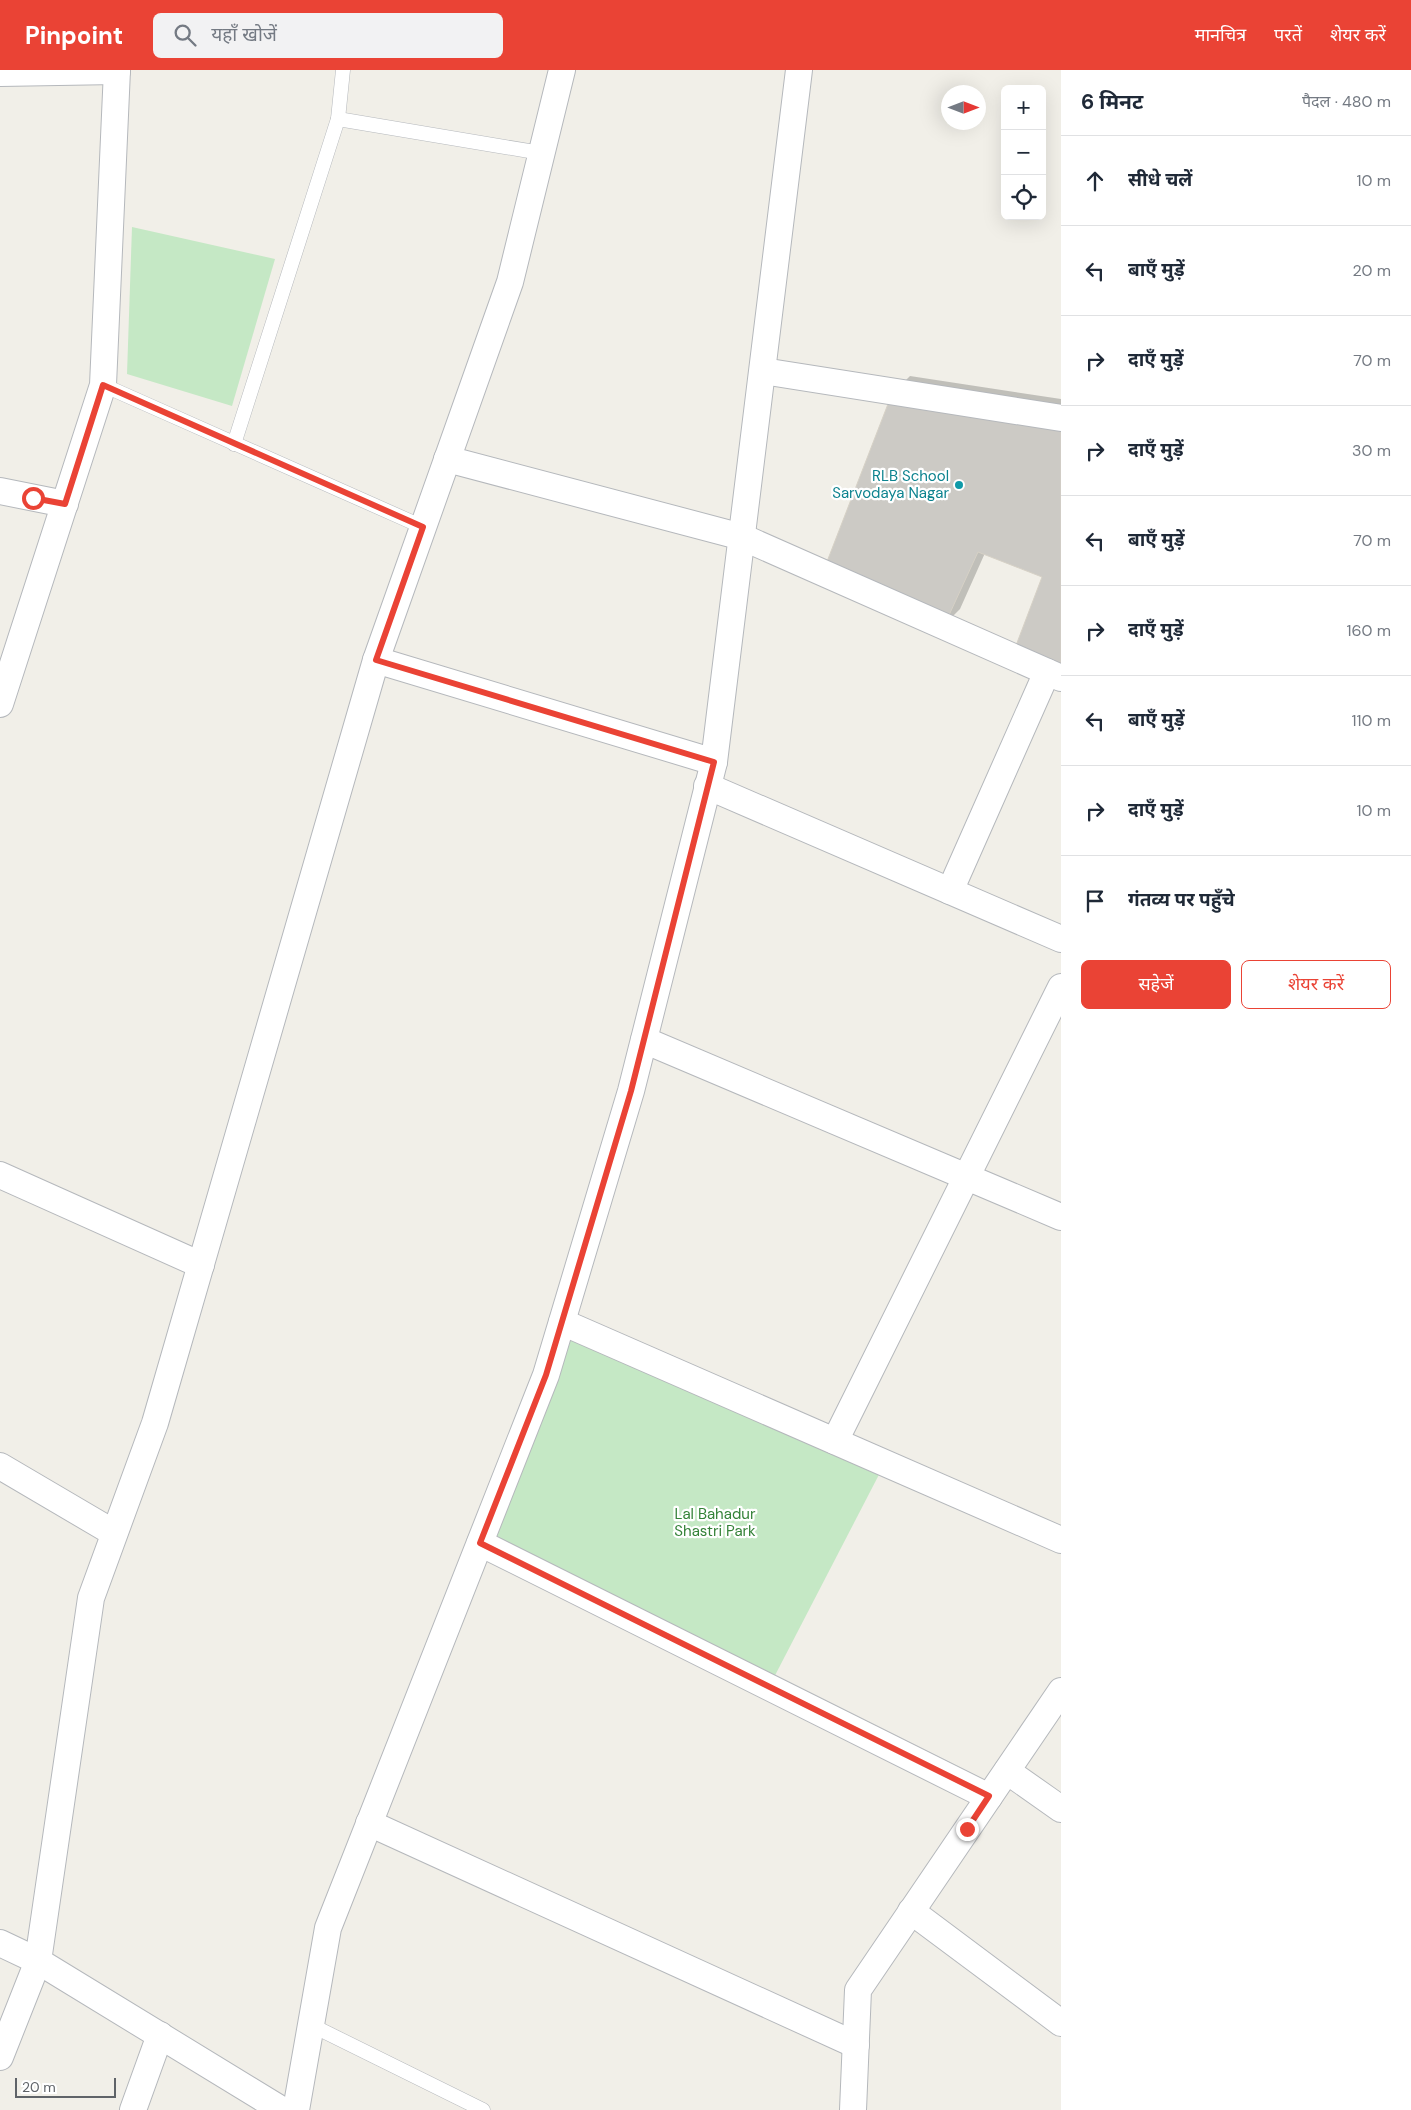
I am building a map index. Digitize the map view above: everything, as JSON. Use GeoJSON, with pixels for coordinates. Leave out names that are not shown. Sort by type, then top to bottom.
{"type":"FeatureCollection","features":[{"type":"Feature","properties":{"kind":"street"},"geometry":{"type":"LineString","coordinates":[[0,2057],[38,1961],[91,1598],[155,1423],[376,660],[510,282],[562,70]]}},
{"type":"Feature","properties":{"kind":"street"},"geometry":{"type":"LineString","coordinates":[[296,2110],[328,1928],[546,1375],[631,1091],[710,774],[763,371],[799,70]]}},
{"type":"Feature","properties":{"kind":"street"},"geometry":{"type":"LineString","coordinates":[[0,73],[117,71],[103,385],[0,704]]}},
{"type":"Feature","properties":{"kind":"street"},"geometry":{"type":"LineString","coordinates":[[763,371],[1061,418]]}},
{"type":"Feature","properties":{"kind":"street"},"geometry":{"type":"LineString","coordinates":[[447,459],[742,536],[1054,675],[950,891]]}},
{"type":"Feature","properties":{"kind":"street"},"geometry":{"type":"LineString","coordinates":[[0,491],[65,504]]}},
{"type":"Feature","properties":{"kind":"street"},"geometry":{"type":"LineString","coordinates":[[376,660],[710,774],[950,891],[1061,939]]}},
{"type":"Feature","properties":{"kind":"street"},"geometry":{"type":"LineString","coordinates":[[834,1441],[1061,987]]}},
{"type":"Feature","properties":{"kind":"street"},"geometry":{"type":"LineString","coordinates":[[644,1040],[1061,1217]]}},
{"type":"Feature","properties":{"kind":"street"},"geometry":{"type":"LineString","coordinates":[[0,1175],[201,1265]]}},
{"type":"Feature","properties":{"kind":"street"},"geometry":{"type":"LineString","coordinates":[[562,1322],[1061,1540]]}},
{"type":"Feature","properties":{"kind":"street"},"geometry":{"type":"LineString","coordinates":[[0,1466],[114,1533]]}},
{"type":"Feature","properties":{"kind":"street"},"geometry":{"type":"LineString","coordinates":[[480,1543],[989,1796]]}},
{"type":"Feature","properties":{"kind":"street"},"geometry":{"type":"LineString","coordinates":[[857,2107],[856,2045],[858,1990],[1061,1691]]}},
{"type":"Feature","properties":{"kind":"street"},"geometry":{"type":"LineString","coordinates":[[1007,1771],[1061,1809]]}},
{"type":"Feature","properties":{"kind":"street"},"geometry":{"type":"LineString","coordinates":[[369,1823],[856,2045]]}},
{"type":"Feature","properties":{"kind":"street"},"geometry":{"type":"LineString","coordinates":[[911,1911],[1061,2023]]}},
{"type":"Feature","properties":{"kind":"street"},"geometry":{"type":"LineString","coordinates":[[0,1943],[38,1961],[282,2110]]}},
{"type":"Feature","properties":{"kind":"street"},"geometry":{"type":"LineString","coordinates":[[133,2110],[160,2035]]}},
{"type":"Feature","properties":{"kind":"lane"},"geometry":{"type":"LineString","coordinates":[[234,444],[338,119],[343,70]]}},
{"type":"Feature","properties":{"kind":"lane"},"geometry":{"type":"LineString","coordinates":[[338,119],[541,154]]}},
{"type":"Feature","properties":{"kind":"lane"},"geometry":{"type":"LineString","coordinates":[[103,385],[423,527]]}},
{"type":"Feature","properties":{"kind":"lane"},"geometry":{"type":"LineString","coordinates":[[311,2025],[483,2110]]}},
{"type":"Feature","properties":{"kind":"green space"},"geometry":{"type":"Polygon","coordinates":[[[132,227],[275,259],[232,406],[127,374],[132,227]]]}},
{"type":"Feature","properties":{"kind":"green space","name":"Lal Bahadur Shastri Park"},"geometry":{"type":"Polygon","coordinates":[[[562,1322],[885,1463],[769,1687],[480,1543],[562,1322]]]}},
{"type":"Feature","properties":{"kind":"building","name":"RLB School Sarvodaya Nagar"},"geometry":{"type":"Polygon","coordinates":[[[893,391],[1061,418],[1061,678],[1012,656],[1042,577],[978,552],[944,626],[823,572],[893,391]]]}},
{"type":"Feature","properties":{"kind":"place","name":"RLB School Sarvodaya Nagar"},"geometry":{"type":"Point","coordinates":[959,485]}},
{"type":"Feature","properties":{"kind":"route"},"geometry":{"type":"LineString","coordinates":[[33,498],[65,504],[103,385],[423,527],[376,660],[714,762],[631,1091],[546,1375],[480,1543],[989,1796],[967,1829]]}}]}
